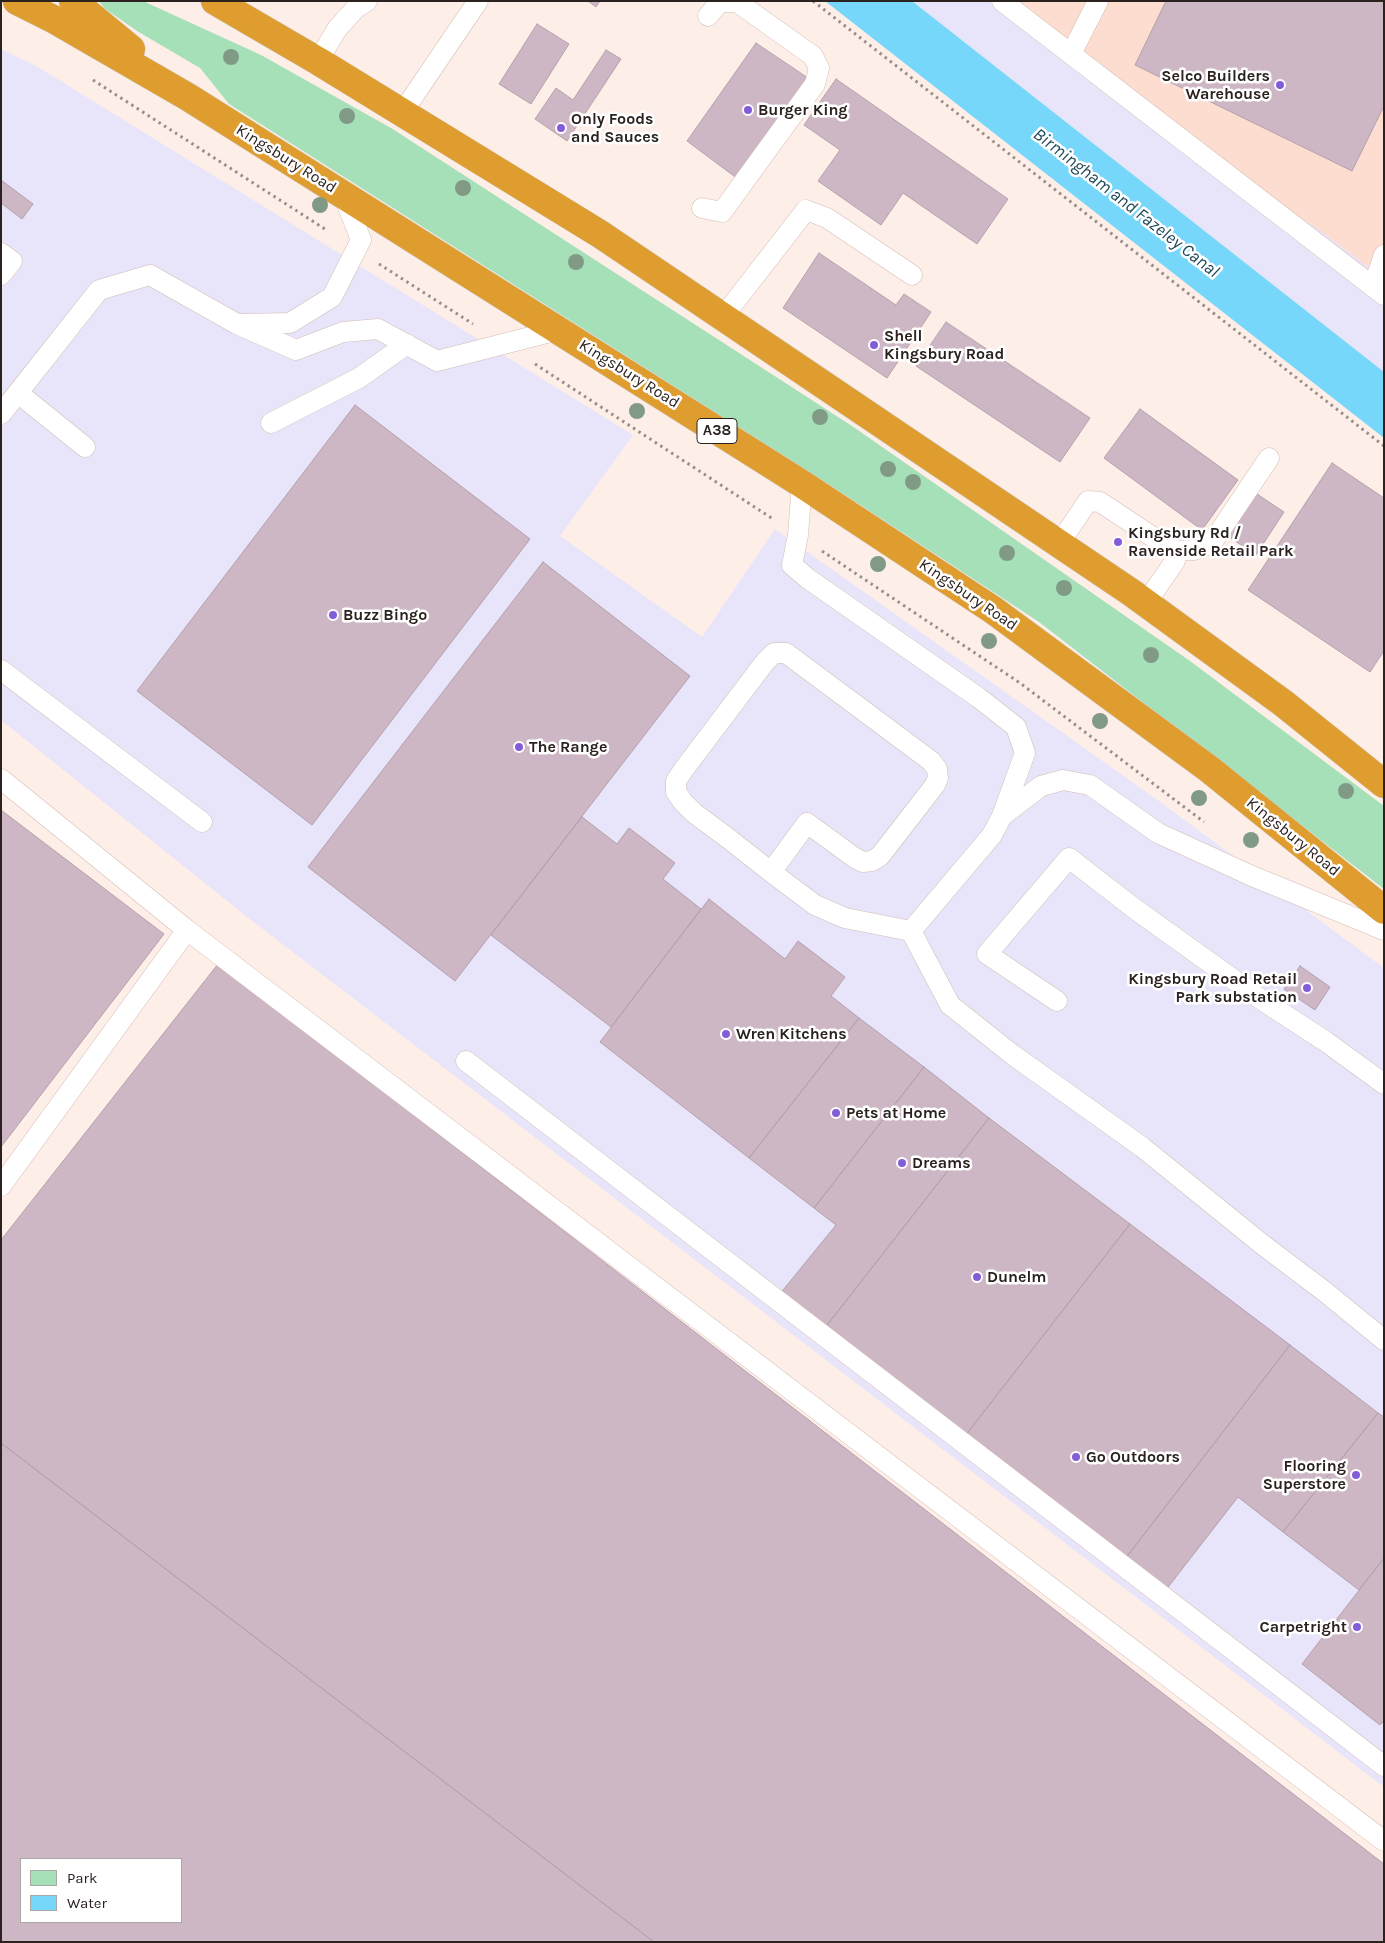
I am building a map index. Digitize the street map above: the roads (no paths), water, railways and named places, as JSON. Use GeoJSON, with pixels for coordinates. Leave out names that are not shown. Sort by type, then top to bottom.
{"type":"FeatureCollection","features":[{"type":"Feature","properties":{"kind":"highway","name":"Kingsbury Road"},"geometry":{"type":"LineString","coordinates":[[17,1],[53,19],[188,97],[802,484],[993,610],[1208,769],[1384,910]]}},
{"type":"Feature","properties":{"kind":"highway"},"geometry":{"type":"LineString","coordinates":[[73,1],[188,97]]}},
{"type":"Feature","properties":{"kind":"highway"},"geometry":{"type":"LineString","coordinates":[[215,1],[318,61],[600,234],[1146,603],[1283,703],[1384,784]]}},
{"type":"Feature","properties":{"kind":"lane"},"geometry":{"type":"LineString","coordinates":[[402,112],[478,1]]}},
{"type":"Feature","properties":{"kind":"lane"},"geometry":{"type":"LineString","coordinates":[[1002,1],[1378,291],[1384,255]]}},
{"type":"Feature","properties":{"kind":"lane"},"geometry":{"type":"LineString","coordinates":[[1071,54],[1098,1]]}},
{"type":"Feature","properties":{"kind":"lane"},"geometry":{"type":"LineString","coordinates":[[702,208],[722,212],[815,84],[819,68],[813,56],[737,2],[720,2],[708,16]]}},
{"type":"Feature","properties":{"kind":"lane"},"geometry":{"type":"LineString","coordinates":[[318,61],[337,28],[361,4]]}},
{"type":"Feature","properties":{"kind":"lane"},"geometry":{"type":"LineString","coordinates":[[237,324],[290,323],[332,297],[361,240],[343,194]]}},
{"type":"Feature","properties":{"kind":"lane"},"geometry":{"type":"LineString","coordinates":[[723,318],[806,210],[827,218],[912,275]]}},
{"type":"Feature","properties":{"kind":"lane"},"geometry":{"type":"LineString","coordinates":[[1,253],[12,261],[1,275]]}},
{"type":"Feature","properties":{"kind":"lane"},"geometry":{"type":"LineString","coordinates":[[1,414],[99,290],[150,275],[237,324],[296,350],[343,332],[378,330],[437,361],[558,330]]}},
{"type":"Feature","properties":{"kind":"lane"},"geometry":{"type":"LineString","coordinates":[[271,423],[358,378],[406,344]]}},
{"type":"Feature","properties":{"kind":"lane"},"geometry":{"type":"LineString","coordinates":[[18,393],[85,447]]}},
{"type":"Feature","properties":{"kind":"lane"},"geometry":{"type":"LineString","coordinates":[[1060,544],[1088,501],[1100,502],[1174,552],[1194,550],[1212,543],[1269,458]]}},
{"type":"Feature","properties":{"kind":"lane"},"geometry":{"type":"LineString","coordinates":[[802,484],[798,535],[792,564],[799,571],[979,698],[1016,727],[1025,753],[1002,816],[992,835],[911,931]]}},
{"type":"Feature","properties":{"kind":"lane"},"geometry":{"type":"LineString","coordinates":[[1146,603],[1175,561],[1174,552]]}},
{"type":"Feature","properties":{"kind":"lane"},"geometry":{"type":"LineString","coordinates":[[771,872],[807,823],[855,858],[863,862],[872,861],[880,856],[935,785],[938,778],[937,769],[931,761],[786,653],[774,653],[765,662],[676,781],[676,792],[694,813],[771,872],[815,905],[845,918],[911,931]]}},
{"type":"Feature","properties":{"kind":"lane"},"geometry":{"type":"LineString","coordinates":[[1,670],[202,822]]}},
{"type":"Feature","properties":{"kind":"lane"},"geometry":{"type":"LineString","coordinates":[[1,779],[187,930],[1384,1841]]}},
{"type":"Feature","properties":{"kind":"lane"},"geometry":{"type":"LineString","coordinates":[[1002,816],[1041,786],[1063,780],[1090,785],[1158,833],[1252,876],[1384,930]]}},
{"type":"Feature","properties":{"kind":"lane"},"geometry":{"type":"LineString","coordinates":[[1056,1001],[987,954],[1069,858],[1135,909],[1384,1084]]}},
{"type":"Feature","properties":{"kind":"lane"},"geometry":{"type":"LineString","coordinates":[[1,1186],[187,930]]}},
{"type":"Feature","properties":{"kind":"lane"},"geometry":{"type":"LineString","coordinates":[[911,931],[950,1005],[1013,1055],[1142,1147],[1384,1340]]}},
{"type":"Feature","properties":{"kind":"lane"},"geometry":{"type":"LineString","coordinates":[[466,1061],[1384,1766]]}},
{"type":"Feature","properties":{"kind":"water","name":"Birmingham and Fazeley Canal"},"geometry":{"type":"Polygon","coordinates":[[[825,1],[912,1],[1384,372],[1384,438],[825,1]]]}},
{"type":"Feature","properties":{"kind":"place","name":"Selco Builders Warehouse"},"geometry":{"type":"Point","coordinates":[1280,85]}},
{"type":"Feature","properties":{"kind":"place","name":"Burger King"},"geometry":{"type":"Point","coordinates":[748,110]}},
{"type":"Feature","properties":{"kind":"place","name":"Only Foods and Sauces"},"geometry":{"type":"Point","coordinates":[561,128]}},
{"type":"Feature","properties":{"kind":"place","name":"Shell Kingsbury Road"},"geometry":{"type":"Point","coordinates":[874,345]}},
{"type":"Feature","properties":{"kind":"place","name":"Kingsbury Rd / Ravenside Retail Park"},"geometry":{"type":"Point","coordinates":[1118,542]}},
{"type":"Feature","properties":{"kind":"place","name":"Buzz Bingo"},"geometry":{"type":"Point","coordinates":[333,615]}},
{"type":"Feature","properties":{"kind":"place","name":"The Range"},"geometry":{"type":"Point","coordinates":[519,747]}},
{"type":"Feature","properties":{"kind":"place","name":"Kingsbury Road Retail Park substation"},"geometry":{"type":"Point","coordinates":[1307,988]}},
{"type":"Feature","properties":{"kind":"place","name":"Wren Kitchens"},"geometry":{"type":"Point","coordinates":[726,1034]}},
{"type":"Feature","properties":{"kind":"place","name":"Pets at Home"},"geometry":{"type":"Point","coordinates":[836,1113]}},
{"type":"Feature","properties":{"kind":"place","name":"Dreams"},"geometry":{"type":"Point","coordinates":[902,1163]}},
{"type":"Feature","properties":{"kind":"place","name":"Dunelm"},"geometry":{"type":"Point","coordinates":[977,1277]}},
{"type":"Feature","properties":{"kind":"place","name":"Go Outdoors"},"geometry":{"type":"Point","coordinates":[1076,1457]}},
{"type":"Feature","properties":{"kind":"place","name":"Flooring Superstore"},"geometry":{"type":"Point","coordinates":[1356,1475]}},
{"type":"Feature","properties":{"kind":"place","name":"Carpetright"},"geometry":{"type":"Point","coordinates":[1357,1627]}}]}
